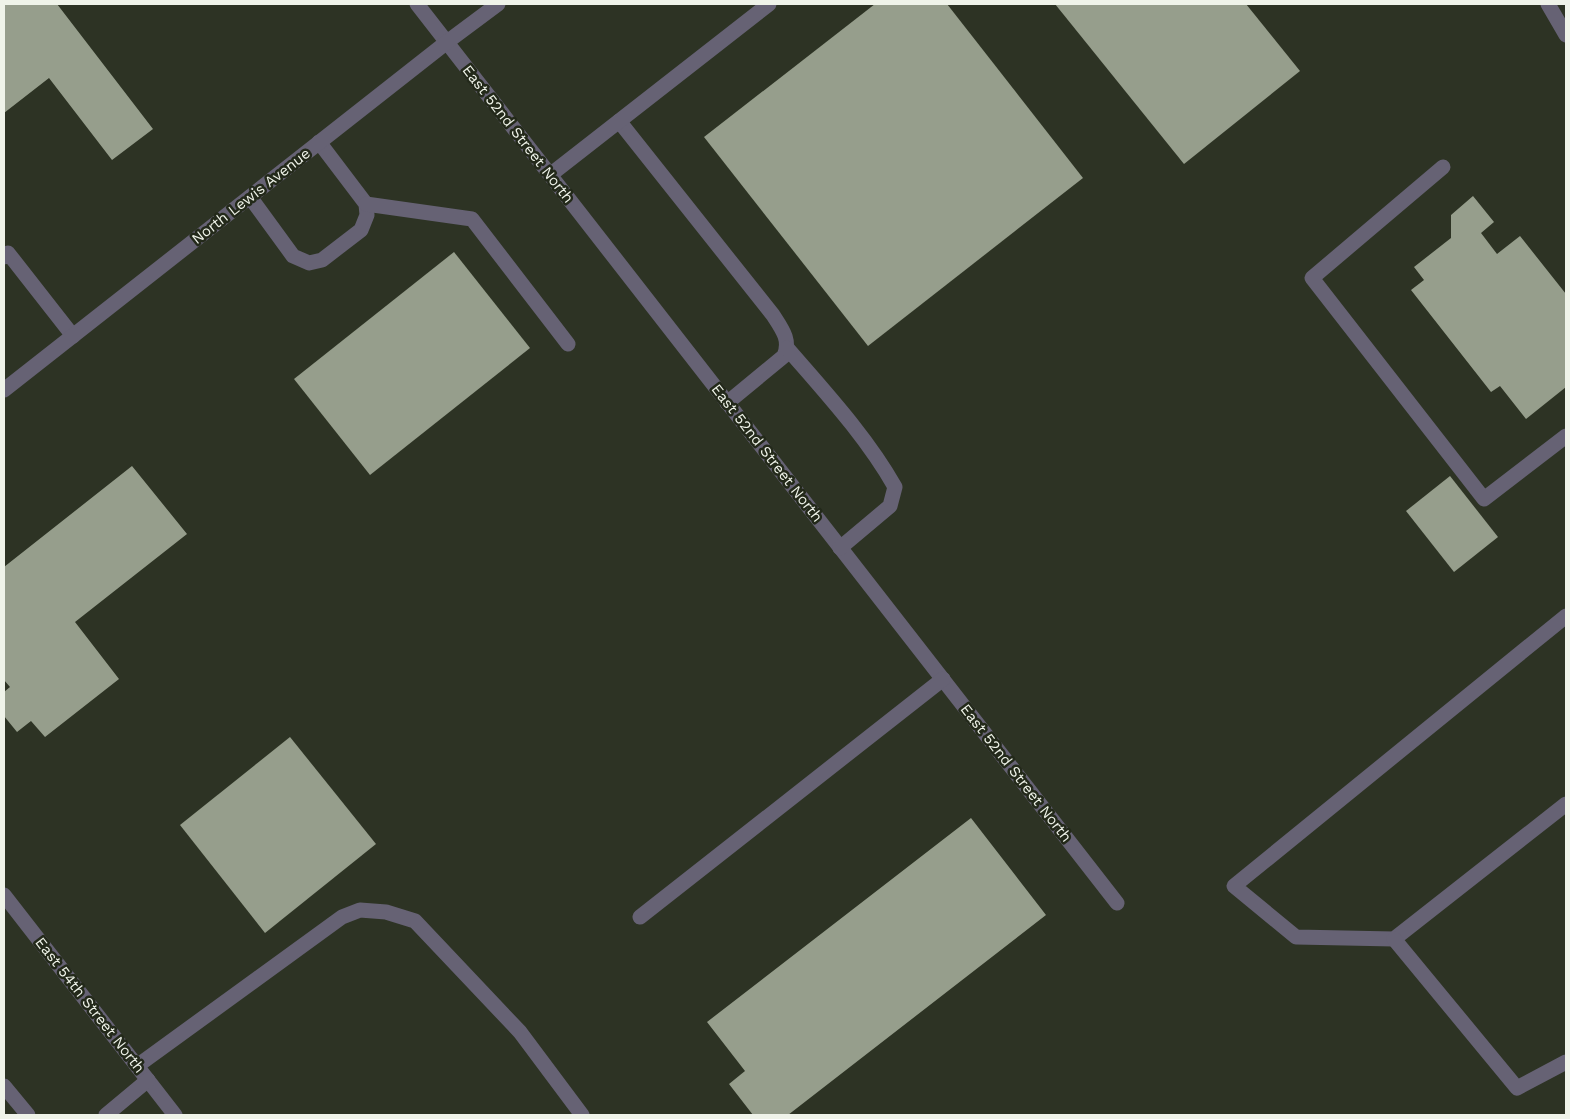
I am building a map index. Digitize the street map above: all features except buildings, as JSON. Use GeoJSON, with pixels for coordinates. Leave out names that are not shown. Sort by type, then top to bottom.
{"type":"FeatureCollection","features":[{"type":"Feature","properties":{"kind":"street","name":"East 52nd Street North"},"geometry":{"type":"LineString","coordinates":[[417,4],[1117,903]]}},
{"type":"Feature","properties":{"kind":"street","name":"North Lewis Avenue"},"geometry":{"type":"LineString","coordinates":[[4,390],[498,4]]}},
{"type":"Feature","properties":{"kind":"street"},"geometry":{"type":"LineString","coordinates":[[550,175],[769,4]]}},
{"type":"Feature","properties":{"kind":"street"},"geometry":{"type":"LineString","coordinates":[[1548,4],[1566,35]]}},
{"type":"Feature","properties":{"kind":"street"},"geometry":{"type":"LineString","coordinates":[[619,121],[774,315],[785,335],[787,348],[784,356],[727,402]]}},
{"type":"Feature","properties":{"kind":"street"},"geometry":{"type":"LineString","coordinates":[[250,197],[293,256],[309,263],[322,260],[361,230],[367,215],[366,204],[319,142]]}},
{"type":"Feature","properties":{"kind":"street"},"geometry":{"type":"LineString","coordinates":[[1443,167],[1312,278],[1484,499],[1566,436]]}},
{"type":"Feature","properties":{"kind":"street"},"geometry":{"type":"LineString","coordinates":[[366,204],[472,219],[568,344]]}},
{"type":"Feature","properties":{"kind":"street"},"geometry":{"type":"LineString","coordinates":[[4,256],[8,253],[73,336]]}},
{"type":"Feature","properties":{"kind":"street"},"geometry":{"type":"LineString","coordinates":[[787,348],[881,463],[895,487],[890,506],[840,548]]}},
{"type":"Feature","properties":{"kind":"street"},"geometry":{"type":"LineString","coordinates":[[1566,616],[1234,886],[1296,937],[1394,940],[1566,804]]}},
{"type":"Feature","properties":{"kind":"street"},"geometry":{"type":"LineString","coordinates":[[640,917],[943,680]]}},
{"type":"Feature","properties":{"kind":"street","name":"East 54th Street North"},"geometry":{"type":"LineString","coordinates":[[4,896],[175,1115]]}},
{"type":"Feature","properties":{"kind":"street"},"geometry":{"type":"LineString","coordinates":[[137,1066],[342,917],[360,910],[386,912],[415,921],[520,1032],[582,1115]]}},
{"type":"Feature","properties":{"kind":"street"},"geometry":{"type":"LineString","coordinates":[[1394,940],[1517,1088],[1566,1062]]}},
{"type":"Feature","properties":{"kind":"street"},"geometry":{"type":"LineString","coordinates":[[106,1115],[148,1080]]}},
{"type":"Feature","properties":{"kind":"street"},"geometry":{"type":"LineString","coordinates":[[4,1086],[23,1114]]}}]}
